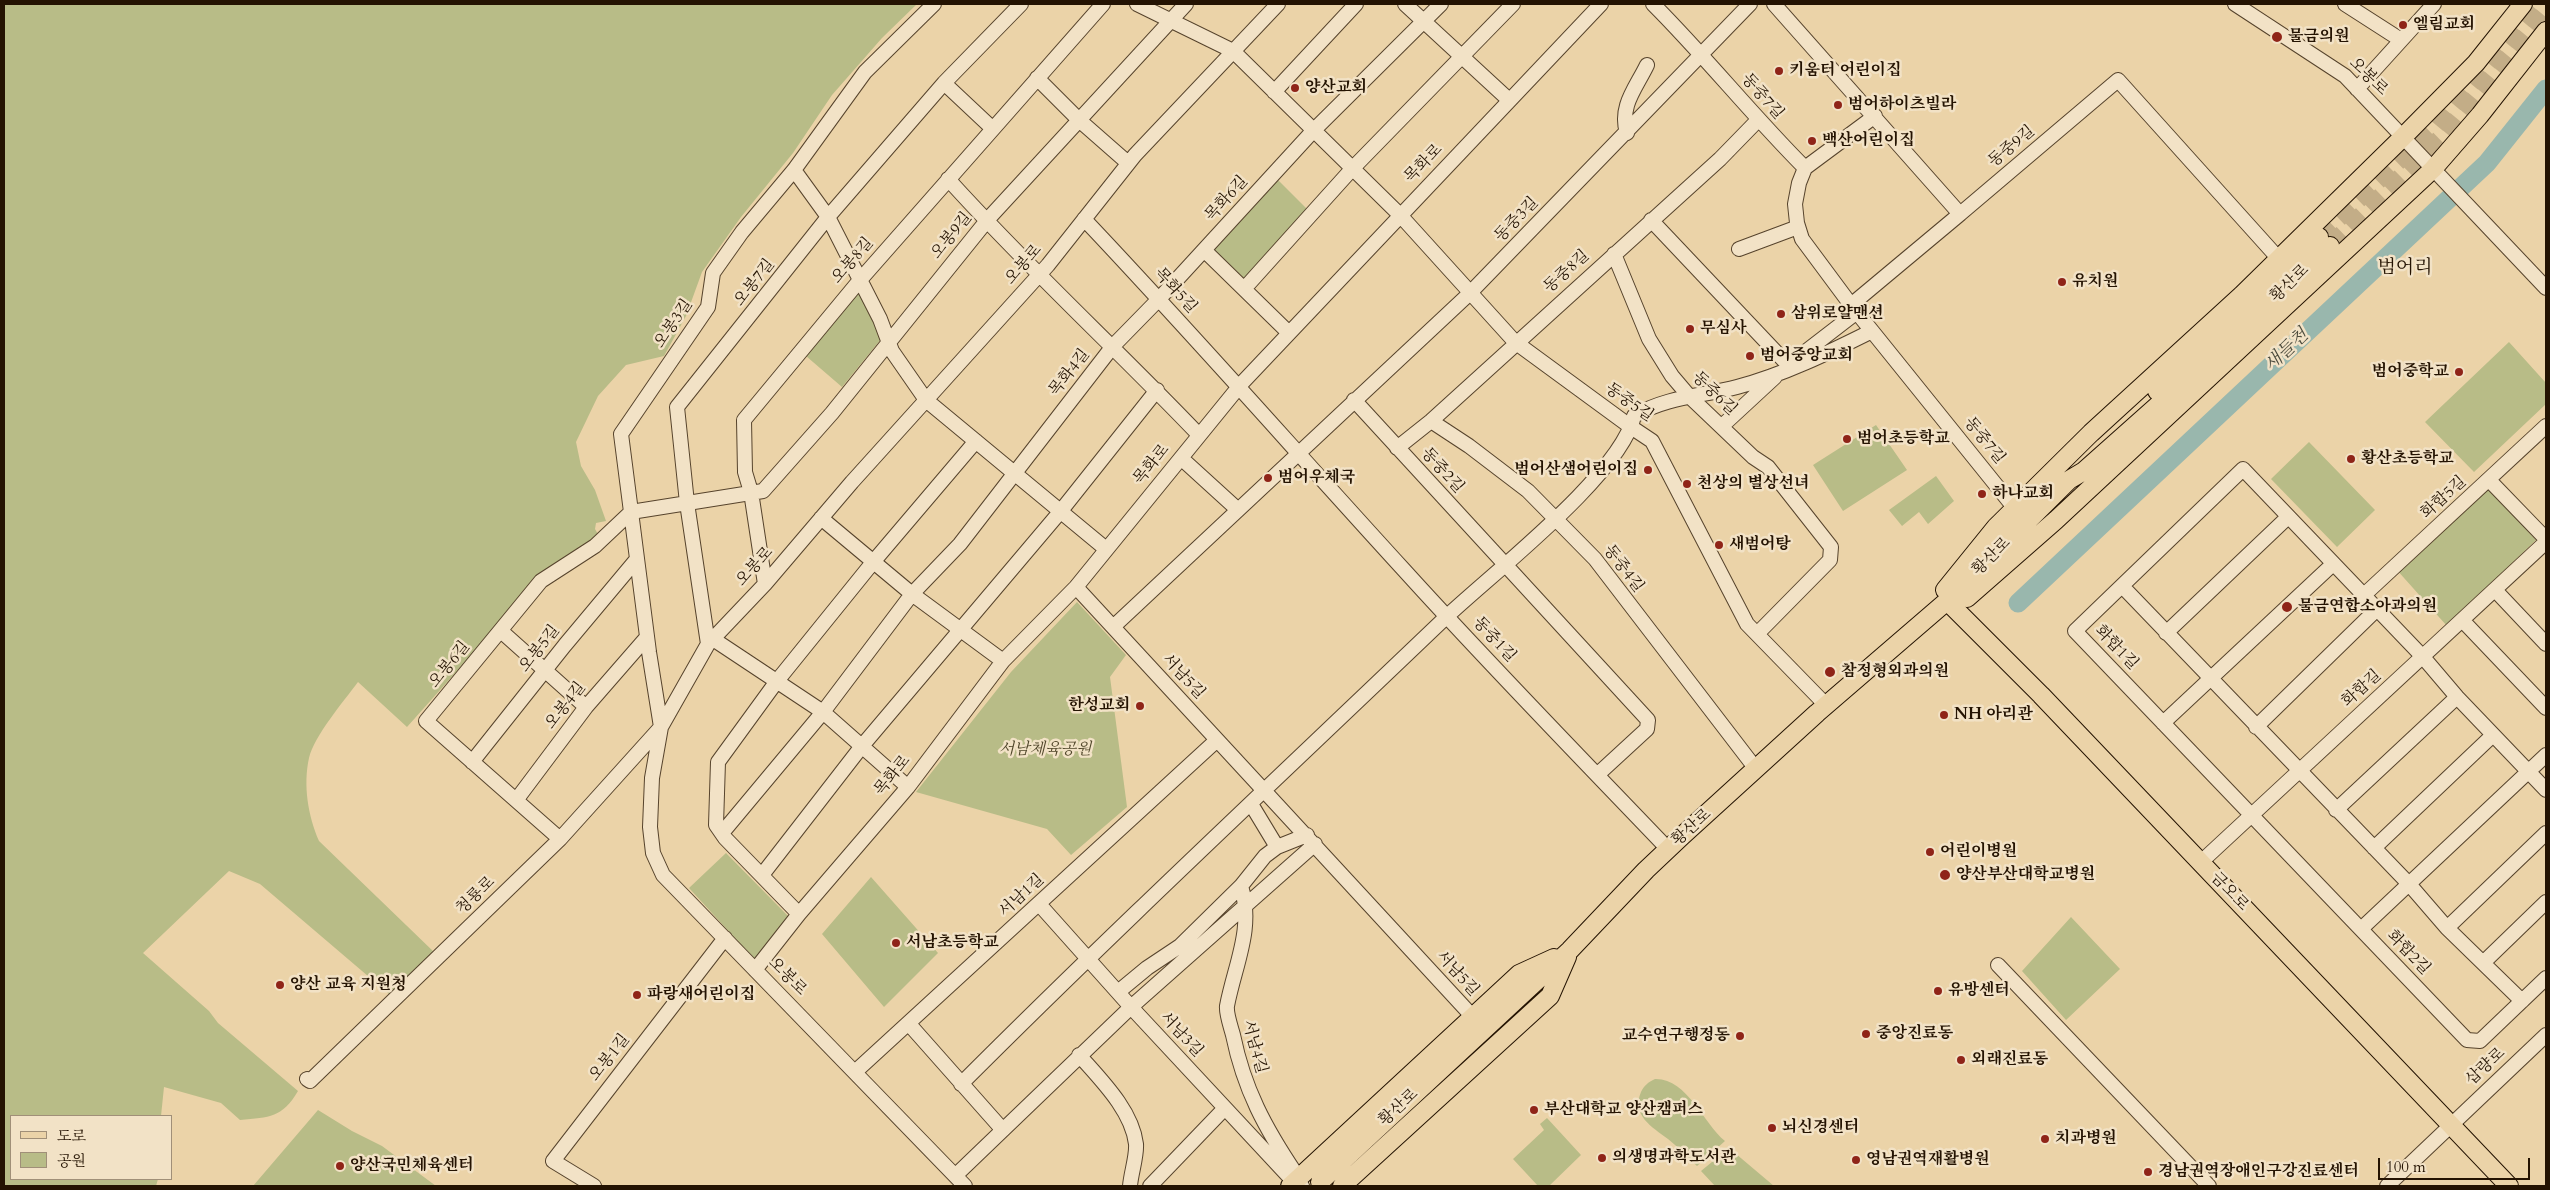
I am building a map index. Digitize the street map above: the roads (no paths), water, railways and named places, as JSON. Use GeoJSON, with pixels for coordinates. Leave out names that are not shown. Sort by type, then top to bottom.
{"type":"FeatureCollection","features":[{"type":"Feature","properties":{"kind":"main road"},"geometry":{"type":"LineString","coordinates":[[1927,618],[1948,586],[1996,527],[2090,432],[2279,258],[2403,137],[2476,63],[2523,4]]}},
{"type":"Feature","properties":{"kind":"main road"},"geometry":{"type":"LineString","coordinates":[[1951,605],[2063,514],[2437,174],[2480,115],[2546,31]]}},
{"type":"Feature","properties":{"kind":"main road","name":"황산로"},"geometry":{"type":"LineString","coordinates":[[1303,1182],[1570,950],[1646,870],[1826,705],[1927,618],[1951,605],[2027,522],[2069,480],[2084,471],[2213,357],[2324,241]]}},
{"type":"Feature","properties":{"kind":"main road","name":"금오로"},"geometry":{"type":"LineString","coordinates":[[1951,605],[2041,695],[2509,1186]]}},
{"type":"Feature","properties":{"kind":"main road"},"geometry":{"type":"LineString","coordinates":[[1303,1182],[1472,1017],[1520,974],[1570,950]]}},
{"type":"Feature","properties":{"kind":"main road"},"geometry":{"type":"LineString","coordinates":[[1342,1186],[1550,996],[1570,950]]}},
{"type":"Feature","properties":{"kind":"street","name":"오봉3길"},"geometry":{"type":"LineString","coordinates":[[661,727],[647,637],[621,434],[708,306],[713,273],[742,232],[794,170],[865,72],[934,4]]}},
{"type":"Feature","properties":{"kind":"street","name":"오봉7길"},"geometry":{"type":"LineString","coordinates":[[711,641],[687,503],[677,407],[828,217],[944,83],[1021,4]]}},
{"type":"Feature","properties":{"kind":"street","name":"오봉8길"},"geometry":{"type":"LineString","coordinates":[[765,584],[751,492],[746,472],[744,420],[860,280],[1103,4]]}},
{"type":"Feature","properties":{"kind":"street"},"geometry":{"type":"LineString","coordinates":[[1137,4],[1170,22],[1233,51]]}},
{"type":"Feature","properties":{"kind":"street","name":"오봉9길"},"geometry":{"type":"LineString","coordinates":[[631,512],[763,490],[832,413],[888,340],[986,221],[1186,4]]}},
{"type":"Feature","properties":{"kind":"street","name":"오봉로"},"geometry":{"type":"LineString","coordinates":[[966,1186],[663,874],[653,853],[650,827],[652,778],[661,727],[711,641],[765,584],[821,518],[1040,274],[1128,163],[1278,4]]}},
{"type":"Feature","properties":{"kind":"street"},"geometry":{"type":"LineString","coordinates":[[1274,92],[1356,4]]}},
{"type":"Feature","properties":{"kind":"street"},"geometry":{"type":"LineString","coordinates":[[1405,4],[1509,100]]}},
{"type":"Feature","properties":{"kind":"street","name":"목화6길"},"geometry":{"type":"LineString","coordinates":[[1159,299],[1313,130],[1441,4]]}},
{"type":"Feature","properties":{"kind":"street"},"geometry":{"type":"LineString","coordinates":[[1244,289],[1352,169],[1460,55],[1513,4]]}},
{"type":"Feature","properties":{"kind":"street","name":"목화로"},"geometry":{"type":"LineString","coordinates":[[755,970],[799,914],[908,787],[1003,661],[1076,586],[1237,388],[1601,4]]}},
{"type":"Feature","properties":{"kind":"street","name":"동중7길"},"geometry":{"type":"LineString","coordinates":[[1653,4],[1703,55],[1758,120],[1805,168],[1799,183],[1795,204],[1798,227],[1802,239],[1872,331],[2027,522]]}},
{"type":"Feature","properties":{"kind":"street","name":"동중3길"},"geometry":{"type":"LineString","coordinates":[[1298,452],[1469,294],[1703,55],[1750,4]]}},
{"type":"Feature","properties":{"kind":"street"},"geometry":{"type":"LineString","coordinates":[[1722,426],[1960,214],[1774,4]]}},
{"type":"Feature","properties":{"kind":"street","name":"오봉로"},"geometry":{"type":"LineString","coordinates":[[2235,4],[2345,76],[2546,288]]}},
{"type":"Feature","properties":{"kind":"street"},"geometry":{"type":"LineString","coordinates":[[2344,4],[2401,40]]}},
{"type":"Feature","properties":{"kind":"street"},"geometry":{"type":"LineString","coordinates":[[2357,89],[2434,4]]}},
{"type":"Feature","properties":{"kind":"street","name":"동중5길"},"geometry":{"type":"LineString","coordinates":[[1233,51],[1400,215],[1469,294],[1515,342],[1652,441],[1747,624],[1826,705]]}},
{"type":"Feature","properties":{"kind":"street"},"geometry":{"type":"LineString","coordinates":[[1627,132],[1623,120],[1626,103],[1647,65]]}},
{"type":"Feature","properties":{"kind":"street"},"geometry":{"type":"LineString","coordinates":[[1037,78],[1079,120],[1128,163]]}},
{"type":"Feature","properties":{"kind":"street","name":"동중9길"},"geometry":{"type":"LineString","coordinates":[[1960,214],[2118,80],[2279,258]]}},
{"type":"Feature","properties":{"kind":"street"},"geometry":{"type":"LineString","coordinates":[[944,83],[993,129]]}},
{"type":"Feature","properties":{"kind":"street"},"geometry":{"type":"LineString","coordinates":[[1805,168],[1875,116]]}},
{"type":"Feature","properties":{"kind":"street","name":"동중8길"},"geometry":{"type":"LineString","coordinates":[[1397,448],[1431,421],[1515,342],[1720,159],[1758,120]]}},
{"type":"Feature","properties":{"kind":"street"},"geometry":{"type":"LineString","coordinates":[[794,170],[828,217],[860,280],[892,351],[926,400],[1106,549]]}},
{"type":"Feature","properties":{"kind":"street"},"geometry":{"type":"LineString","coordinates":[[948,179],[986,221],[1157,390],[1199,435]]}},
{"type":"Feature","properties":{"kind":"street","name":"목화5길"},"geometry":{"type":"LineString","coordinates":[[1084,220],[1159,299],[1237,388]]}},
{"type":"Feature","properties":{"kind":"street"},"geometry":{"type":"LineString","coordinates":[[1651,220],[1786,369]]}},
{"type":"Feature","properties":{"kind":"street"},"geometry":{"type":"LineString","coordinates":[[1739,248],[1798,227]]}},
{"type":"Feature","properties":{"kind":"street"},"geometry":{"type":"LineString","coordinates":[[1204,250],[1289,333]]}},
{"type":"Feature","properties":{"kind":"street","name":"동중6길"},"geometry":{"type":"LineString","coordinates":[[1614,254],[1649,339],[1672,376],[1689,396],[1753,457],[1768,467],[1831,547],[1830,560],[1757,634]]}},
{"type":"Feature","properties":{"kind":"street","name":"목화4길"},"geometry":{"type":"LineString","coordinates":[[722,833],[823,712],[912,594],[960,544],[1113,346],[1159,299]]}},
{"type":"Feature","properties":{"kind":"street"},"geometry":{"type":"LineString","coordinates":[[961,1084],[1087,958],[1591,482],[1632,427],[1634,416],[1652,405],[1737,387],[1786,369],[1872,331]]}},
{"type":"Feature","properties":{"kind":"street","name":"동중1길"},"geometry":{"type":"LineString","coordinates":[[1237,388],[1298,452],[1447,616],[1668,849]]}},
{"type":"Feature","properties":{"kind":"street"},"geometry":{"type":"LineString","coordinates":[[762,875],[862,746],[1060,512],[1157,390]]}},
{"type":"Feature","properties":{"kind":"street","name":"동중2길"},"geometry":{"type":"LineString","coordinates":[[1354,400],[1504,566],[1648,720],[1647,729],[1597,775]]}},
{"type":"Feature","properties":{"kind":"street","name":"동중4길"},"geometry":{"type":"LineString","coordinates":[[1431,421],[1504,471],[1528,491],[1595,559],[1756,769]]}},
{"type":"Feature","properties":{"kind":"street","name":"화합5길"},"geometry":{"type":"LineString","coordinates":[[2364,595],[2546,426]]}},
{"type":"Feature","properties":{"kind":"street"},"geometry":{"type":"LineString","coordinates":[[799,914],[716,825],[718,762],[777,681],[874,560],[976,441]]}},
{"type":"Feature","properties":{"kind":"street"},"geometry":{"type":"LineString","coordinates":[[1113,627],[1298,452]]}},
{"type":"Feature","properties":{"kind":"street"},"geometry":{"type":"LineString","coordinates":[[1181,458],[1237,509]]}},
{"type":"Feature","properties":{"kind":"street","name":"화합1길"},"geometry":{"type":"LineString","coordinates":[[2251,814],[2076,631],[2243,469],[2288,517]]}},
{"type":"Feature","properties":{"kind":"street","name":"화합길"},"geometry":{"type":"LineString","coordinates":[[2201,862],[2423,656],[2464,621],[2546,541],[2490,480]]}},
{"type":"Feature","properties":{"kind":"street","name":"오봉6길"},"geometry":{"type":"LineString","coordinates":[[560,838],[426,722],[541,581],[594,546],[631,512]]}},
{"type":"Feature","properties":{"kind":"street"},"geometry":{"type":"LineString","coordinates":[[2166,633],[2288,517],[2364,595],[2376,610],[2423,656],[2457,697],[2546,790]]}},
{"type":"Feature","properties":{"kind":"street"},"geometry":{"type":"LineString","coordinates":[[821,518],[874,560],[912,594],[1003,661]]}},
{"type":"Feature","properties":{"kind":"street","name":"오봉5길"},"geometry":{"type":"LineString","coordinates":[[472,762],[637,559]]}},
{"type":"Feature","properties":{"kind":"street"},"geometry":{"type":"LineString","coordinates":[[2163,722],[2211,680],[2333,564]]}},
{"type":"Feature","properties":{"kind":"street","name":"서남5길"},"geometry":{"type":"LineString","coordinates":[[1076,586],[1217,740],[1266,790],[1472,1017]]}},
{"type":"Feature","properties":{"kind":"street"},"geometry":{"type":"LineString","coordinates":[[2122,586],[2298,771],[2409,884],[2447,928],[2522,1001]]}},
{"type":"Feature","properties":{"kind":"street"},"geometry":{"type":"LineString","coordinates":[[2495,590],[2546,644]]}},
{"type":"Feature","properties":{"kind":"street"},"geometry":{"type":"LineString","coordinates":[[2256,727],[2376,610]]}},
{"type":"Feature","properties":{"kind":"street"},"geometry":{"type":"LineString","coordinates":[[2464,621],[2546,708]]}},
{"type":"Feature","properties":{"kind":"street"},"geometry":{"type":"LineString","coordinates":[[501,631],[586,707]]}},
{"type":"Feature","properties":{"kind":"street","name":"오봉4길"},"geometry":{"type":"LineString","coordinates":[[517,799],[586,707],[647,637]]}},
{"type":"Feature","properties":{"kind":"street"},"geometry":{"type":"LineString","coordinates":[[711,641],[777,681],[823,712],[908,787]]}},
{"type":"Feature","properties":{"kind":"street"},"geometry":{"type":"LineString","coordinates":[[2336,810],[2457,697]]}},
{"type":"Feature","properties":{"kind":"street","name":"청룡로"},"geometry":{"type":"LineString","coordinates":[[307,1079],[310,1082],[560,838],[661,727]]}},
{"type":"Feature","properties":{"kind":"street"},"geometry":{"type":"LineString","coordinates":[[2374,848],[2493,735]]}},
{"type":"Feature","properties":{"kind":"street","name":"서남1길"},"geometry":{"type":"LineString","coordinates":[[856,1071],[1217,740]]}},
{"type":"Feature","properties":{"kind":"street"},"geometry":{"type":"LineString","coordinates":[[2361,930],[2546,755]]}},
{"type":"Feature","properties":{"kind":"street"},"geometry":{"type":"LineString","coordinates":[[1251,804],[1277,847]]}},
{"type":"Feature","properties":{"kind":"street","name":"화합2길"},"geometry":{"type":"LineString","coordinates":[[2251,814],[2467,1040],[2480,1041],[2546,978]]}},
{"type":"Feature","properties":{"kind":"street"},"geometry":{"type":"LineString","coordinates":[[2447,928],[2546,833]]}},
{"type":"Feature","properties":{"kind":"street"},"geometry":{"type":"LineString","coordinates":[[1118,992],[1147,968],[1180,946],[1241,886],[1264,856],[1277,847],[1311,839]]}},
{"type":"Feature","properties":{"kind":"street"},"geometry":{"type":"LineString","coordinates":[[956,1175],[1079,1055],[1246,905],[1311,839]]}},
{"type":"Feature","properties":{"kind":"street","name":"서남4길"},"geometry":{"type":"LineString","coordinates":[[1241,886],[1246,905],[1246,923],[1240,957],[1227,1008],[1236,1050],[1249,1094],[1268,1132],[1303,1182]]}},
{"type":"Feature","properties":{"kind":"street"},"geometry":{"type":"LineString","coordinates":[[2484,962],[2546,902]]}},
{"type":"Feature","properties":{"kind":"street","name":"서남3길"},"geometry":{"type":"LineString","coordinates":[[1039,904],[1225,1108],[1303,1182]]}},
{"type":"Feature","properties":{"kind":"street","name":"오봉1길"},"geometry":{"type":"LineString","coordinates":[[594,1186],[553,1161],[725,938]]}},
{"type":"Feature","properties":{"kind":"street"},"geometry":{"type":"LineString","coordinates":[[1998,965],[2209,1186]]}},
{"type":"Feature","properties":{"kind":"street"},"geometry":{"type":"LineString","coordinates":[[909,1024],[1002,1129]]}},
{"type":"Feature","properties":{"kind":"street","name":"삽량로"},"geometry":{"type":"LineString","coordinates":[[2387,1186],[2546,1035]]}},
{"type":"Feature","properties":{"kind":"street"},"geometry":{"type":"LineString","coordinates":[[1079,1055],[1103,1083],[1129,1122],[1136,1144],[1130,1186]]}},
{"type":"Feature","properties":{"kind":"street"},"geometry":{"type":"LineString","coordinates":[[1150,1186],[1225,1108]]}},
{"type":"Feature","properties":{"kind":"waterway","name":"새들천"},"geometry":{"type":"LineString","coordinates":[[2018,603],[2487,163],[2546,89]]}},
{"type":"Feature","properties":{"kind":"tunnel"},"geometry":{"type":"LineString","coordinates":[[2319,237],[2436,125],[2537,4]]}},
{"type":"Feature","properties":{"kind":"tunnel"},"geometry":{"type":"LineString","coordinates":[[2330,246],[2446,133],[2546,12]]}},
{"type":"Feature","properties":{"kind":"place","name":"엘림교회"},"geometry":{"type":"Point","coordinates":[2403,25]}},
{"type":"Feature","properties":{"kind":"place","name":"물금의원"},"geometry":{"type":"Point","coordinates":[2277,37]}},
{"type":"Feature","properties":{"kind":"place","name":"키움터 어린이집"},"geometry":{"type":"Point","coordinates":[1779,71]}},
{"type":"Feature","properties":{"kind":"place","name":"양산교회"},"geometry":{"type":"Point","coordinates":[1295,88]}},
{"type":"Feature","properties":{"kind":"place","name":"범어하이츠빌라"},"geometry":{"type":"Point","coordinates":[1838,105]}},
{"type":"Feature","properties":{"kind":"place","name":"백산어린이집"},"geometry":{"type":"Point","coordinates":[1812,141]}},
{"type":"Feature","properties":{"kind":"place","name":"유치원"},"geometry":{"type":"Point","coordinates":[2062,282]}},
{"type":"Feature","properties":{"kind":"place","name":"삼위로얄맨션"},"geometry":{"type":"Point","coordinates":[1781,314]}},
{"type":"Feature","properties":{"kind":"place","name":"무심사"},"geometry":{"type":"Point","coordinates":[1690,329]}},
{"type":"Feature","properties":{"kind":"place","name":"범어중앙교회"},"geometry":{"type":"Point","coordinates":[1750,356]}},
{"type":"Feature","properties":{"kind":"place","name":"범어중학교"},"geometry":{"type":"Point","coordinates":[2459,372]}},
{"type":"Feature","properties":{"kind":"place","name":"범어초등학교"},"geometry":{"type":"Point","coordinates":[1847,439]}},
{"type":"Feature","properties":{"kind":"place","name":"황산초등학교"},"geometry":{"type":"Point","coordinates":[2351,459]}},
{"type":"Feature","properties":{"kind":"place","name":"범어산샘어린이집"},"geometry":{"type":"Point","coordinates":[1648,470]}},
{"type":"Feature","properties":{"kind":"place","name":"범어우체국"},"geometry":{"type":"Point","coordinates":[1268,478]}},
{"type":"Feature","properties":{"kind":"place","name":"천상의 별상선녀"},"geometry":{"type":"Point","coordinates":[1687,484]}},
{"type":"Feature","properties":{"kind":"place","name":"하나교회"},"geometry":{"type":"Point","coordinates":[1982,494]}},
{"type":"Feature","properties":{"kind":"place","name":"새범어탕"},"geometry":{"type":"Point","coordinates":[1719,545]}},
{"type":"Feature","properties":{"kind":"place","name":"물금연합소아과의원"},"geometry":{"type":"Point","coordinates":[2287,607]}},
{"type":"Feature","properties":{"kind":"place","name":"참정형외과의원"},"geometry":{"type":"Point","coordinates":[1830,672]}},
{"type":"Feature","properties":{"kind":"place","name":"한성교회"},"geometry":{"type":"Point","coordinates":[1140,706]}},
{"type":"Feature","properties":{"kind":"place","name":"NH 아리관"},"geometry":{"type":"Point","coordinates":[1944,715]}},
{"type":"Feature","properties":{"kind":"place","name":"어린이병원"},"geometry":{"type":"Point","coordinates":[1930,852]}},
{"type":"Feature","properties":{"kind":"place","name":"양산부산대학교병원"},"geometry":{"type":"Point","coordinates":[1945,875]}},
{"type":"Feature","properties":{"kind":"place","name":"서남초등학교"},"geometry":{"type":"Point","coordinates":[896,943]}},
{"type":"Feature","properties":{"kind":"place","name":"양산 교육 지원청"},"geometry":{"type":"Point","coordinates":[280,985]}},
{"type":"Feature","properties":{"kind":"place","name":"유방센터"},"geometry":{"type":"Point","coordinates":[1938,991]}},
{"type":"Feature","properties":{"kind":"place","name":"파랑새어린이집"},"geometry":{"type":"Point","coordinates":[637,995]}},
{"type":"Feature","properties":{"kind":"place","name":"중앙진료동"},"geometry":{"type":"Point","coordinates":[1866,1034]}},
{"type":"Feature","properties":{"kind":"place","name":"교수연구행정동"},"geometry":{"type":"Point","coordinates":[1740,1036]}},
{"type":"Feature","properties":{"kind":"place","name":"외래진료동"},"geometry":{"type":"Point","coordinates":[1961,1060]}},
{"type":"Feature","properties":{"kind":"place","name":"부산대학교 양산캠퍼스"},"geometry":{"type":"Point","coordinates":[1534,1110]}},
{"type":"Feature","properties":{"kind":"place","name":"뇌신경센터"},"geometry":{"type":"Point","coordinates":[1772,1128]}},
{"type":"Feature","properties":{"kind":"place","name":"치과병원"},"geometry":{"type":"Point","coordinates":[2045,1139]}},
{"type":"Feature","properties":{"kind":"place","name":"의생명과학도서관"},"geometry":{"type":"Point","coordinates":[1602,1158]}},
{"type":"Feature","properties":{"kind":"place","name":"영남권역재활병원"},"geometry":{"type":"Point","coordinates":[1856,1160]}},
{"type":"Feature","properties":{"kind":"place","name":"양산국민체육센터"},"geometry":{"type":"Point","coordinates":[340,1166]}},
{"type":"Feature","properties":{"kind":"place","name":"경남권역장애인구강진료센터"},"geometry":{"type":"Point","coordinates":[2148,1172]}},
{"type":"Feature","properties":{"kind":"district","name":"범어리"},"geometry":{"type":"Point","coordinates":[2405,269]}},
{"type":"Feature","properties":{"kind":"park label","name":"서남체육공원"},"geometry":{"type":"Point","coordinates":[1045,750]}}]}
